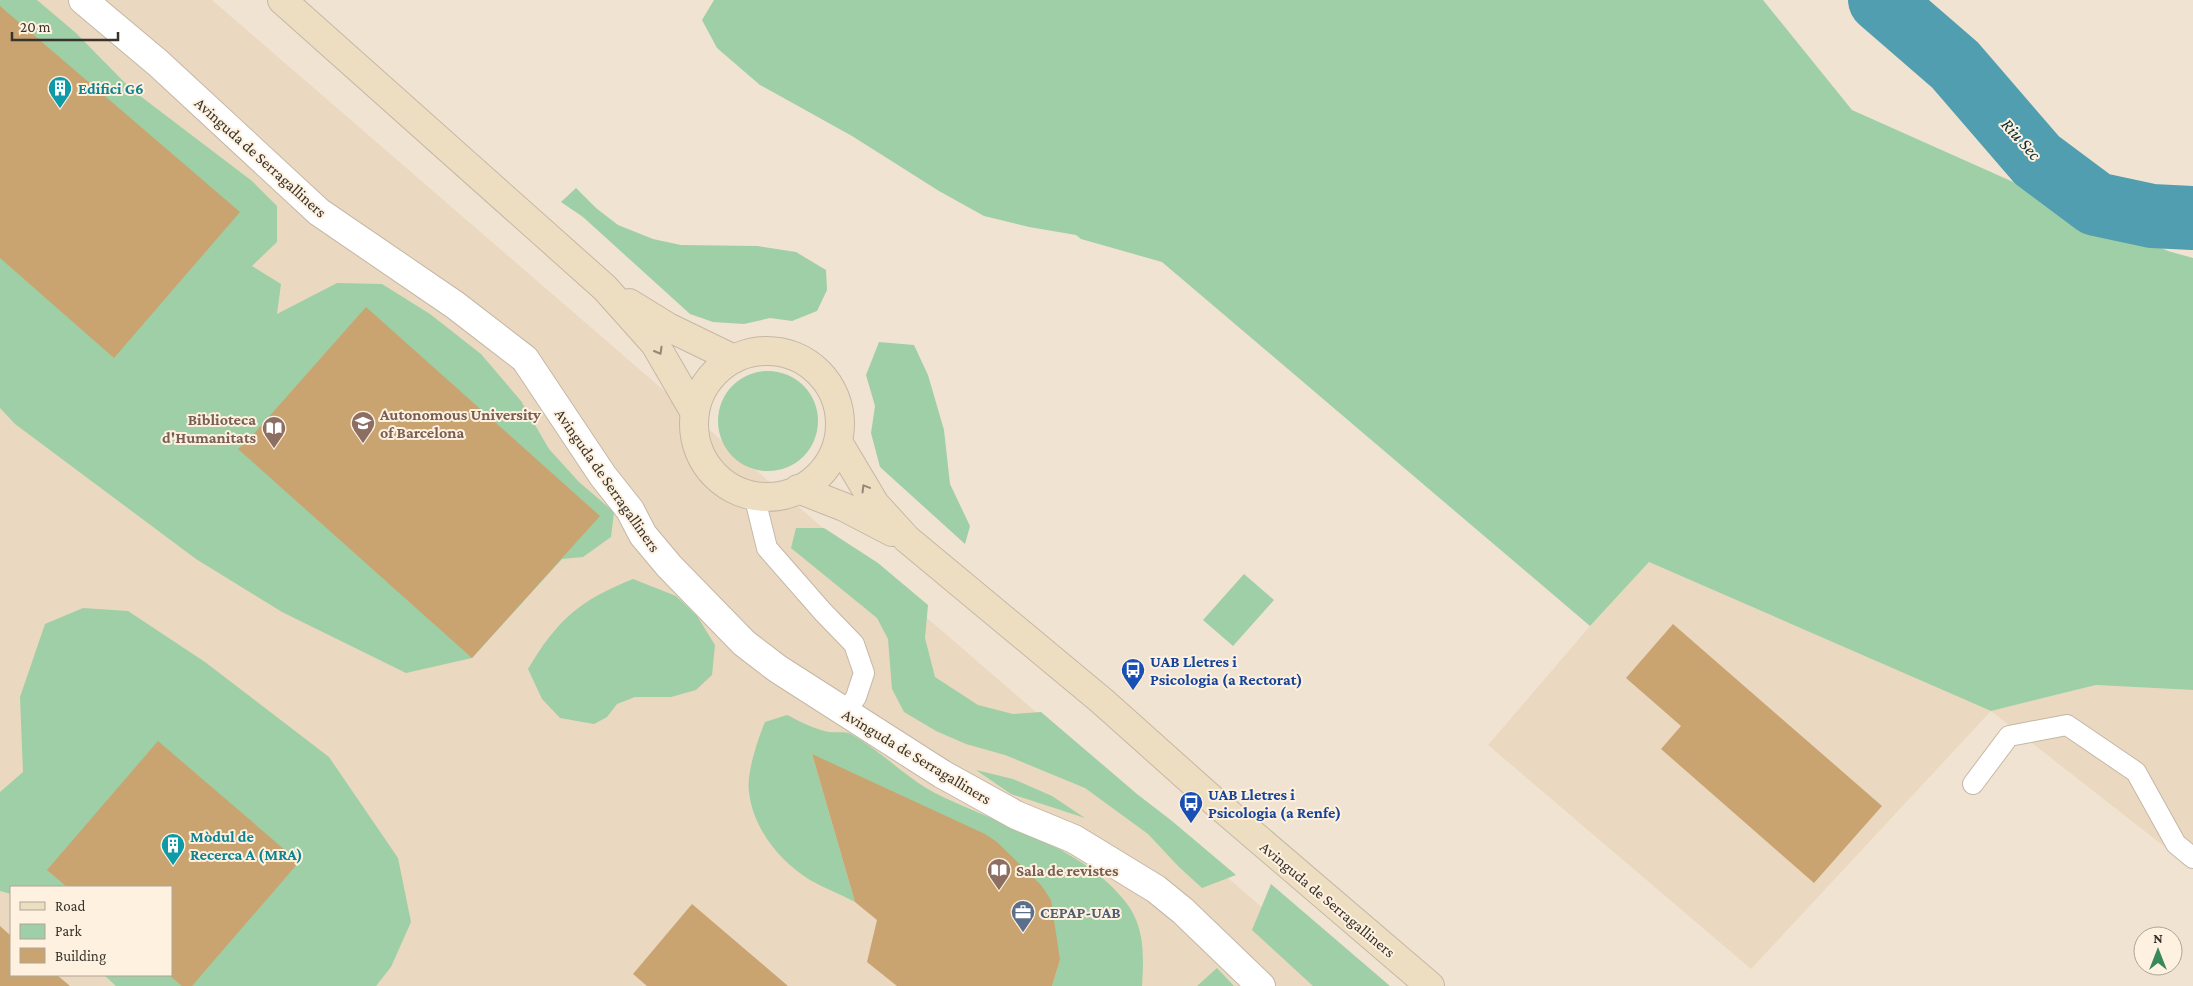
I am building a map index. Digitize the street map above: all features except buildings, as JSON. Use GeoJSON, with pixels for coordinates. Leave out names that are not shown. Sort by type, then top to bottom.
{"type":"FeatureCollection","features":[{"type":"Feature","properties":{"kind":"street","name":"Avinguda de Serragalliners"},"geometry":{"type":"LineString","coordinates":[[83,0],[158,63],[319,212],[455,305],[525,359],[603,476],[630,510],[643,535],[669,566],[744,643],[778,669],[846,712],[884,739],[942,774],[1016,815],[1074,839],[1156,889],[1262,986]]}},
{"type":"Feature","properties":{"kind":"street"},"geometry":{"type":"LineString","coordinates":[[282,0],[605,288],[655,344],[695,413]]}},
{"type":"Feature","properties":{"kind":"street"},"geometry":{"type":"LineString","coordinates":[[605,288],[668,327],[734,359]]}},
{"type":"Feature","properties":{"kind":"street"},"geometry":{"type":"LineString","coordinates":[[771,351],[789,354],[812,367],[825,380],[836,402],[840,426],[838,442],[820,473],[798,489],[776,496],[754,495],[733,488],[723,482],[708,466],[697,446],[694,429],[699,396],[719,368],[734,359],[752,352],[771,351]]}},
{"type":"Feature","properties":{"kind":"street","name":"Avinguda de Serragalliners"},"geometry":{"type":"LineString","coordinates":[[838,442],[875,504],[907,539],[1102,701],[1215,802],[1430,986]]}},
{"type":"Feature","properties":{"kind":"street","name":"Avinguda de Serragalliners"},"geometry":{"type":"LineString","coordinates":[[798,489],[844,507],[907,539]]}},
{"type":"Feature","properties":{"kind":"lane"},"geometry":{"type":"LineString","coordinates":[[754,495],[767,548],[822,612],[854,644],[864,674],[856,697],[846,712]]}},
{"type":"Feature","properties":{"kind":"lane"},"geometry":{"type":"LineString","coordinates":[[1973,784],[2009,736],[2068,725],[2136,772],[2176,844],[2193,858]]}},
{"type":"Feature","properties":{"kind":"shaded area","name":"Autonomous University of Barcelona"},"geometry":{"type":"Polygon","coordinates":[[[0,0],[212,0],[1353,986],[0,986],[0,0]]]}},
{"type":"Feature","properties":{"kind":"shaded area"},"geometry":{"type":"Polygon","coordinates":[[[1649,562],[1991,711],[1751,969],[1488,745],[1590,626],[1649,562]]]}},
{"type":"Feature","properties":{"kind":"shaded area"},"geometry":{"type":"Polygon","coordinates":[[[2096,685],[2193,690],[2193,869],[1991,711],[2096,685]]]}},
{"type":"Feature","properties":{"kind":"green space"},"geometry":{"type":"Polygon","coordinates":[[[0,0],[37,0],[76,33],[131,89],[252,181],[277,206],[277,242],[252,266],[281,284],[277,314],[337,283],[382,284],[430,314],[481,354],[521,401],[549,449],[579,482],[614,512],[611,537],[583,557],[562,559],[472,658],[406,673],[282,612],[196,559],[15,424],[0,408],[0,0]]]}},
{"type":"Feature","properties":{"kind":"green space"},"geometry":{"type":"Polygon","coordinates":[[[714,0],[1763,0],[1852,110],[2168,251],[2193,258],[2193,690],[2096,685],[1991,711],[1649,562],[1590,626],[1162,262],[1081,239],[1076,235],[1029,227],[984,216],[939,191],[852,136],[760,85],[717,48],[702,20],[714,0]]]}},
{"type":"Feature","properties":{"kind":"green space"},"geometry":{"type":"Polygon","coordinates":[[[576,188],[596,208],[618,225],[653,239],[681,245],[757,246],[796,252],[826,270],[827,290],[817,311],[792,321],[770,318],[744,324],[713,322],[690,314],[583,217],[561,202],[576,188]]]}},
{"type":"Feature","properties":{"kind":"green space"},"geometry":{"type":"Polygon","coordinates":[[[879,342],[914,345],[928,375],[944,430],[950,484],[970,526],[965,544],[880,467],[871,433],[875,406],[866,375],[879,342]]]}},
{"type":"Feature","properties":{"kind":"green space"},"geometry":{"type":"Polygon","coordinates":[[[768,371],[787,375],[804,385],[814,402],[818,421],[814,440],[804,457],[787,467],[768,471],[749,467],[732,457],[722,440],[718,421],[722,402],[732,385],[749,375],[768,371]]]}},
{"type":"Feature","properties":{"kind":"green space"},"geometry":{"type":"Polygon","coordinates":[[[796,528],[824,528],[878,563],[928,605],[925,638],[935,677],[978,705],[1013,714],[1041,712],[1236,875],[1202,888],[1148,834],[1085,788],[1005,755],[966,744],[936,731],[904,712],[892,689],[888,639],[877,618],[791,548],[796,528]]]}},
{"type":"Feature","properties":{"kind":"green space"},"geometry":{"type":"Polygon","coordinates":[[[1244,574],[1274,600],[1233,646],[1203,620],[1244,574]]]}},
{"type":"Feature","properties":{"kind":"green space"},"geometry":{"type":"Polygon","coordinates":[[[633,579],[676,596],[697,616],[715,645],[712,675],[696,690],[671,697],[635,697],[617,704],[607,717],[594,724],[560,718],[542,699],[528,669],[549,637],[572,614],[598,595],[633,579]]]}},
{"type":"Feature","properties":{"kind":"green space"},"geometry":{"type":"Polygon","coordinates":[[[83,608],[128,611],[205,662],[329,757],[398,858],[411,922],[391,967],[376,986],[116,986],[105,976],[172,976],[172,886],[10,886],[10,894],[0,891],[0,792],[23,772],[20,697],[45,624],[83,608]]]}},
{"type":"Feature","properties":{"kind":"green space"},"geometry":{"type":"Polygon","coordinates":[[[787,715],[823,731],[851,734],[873,748],[924,787],[1061,850],[1084,864],[1106,881],[1124,900],[1136,920],[1143,952],[1142,986],[1052,986],[1060,960],[812,754],[855,902],[815,883],[799,872],[778,853],[762,831],[751,805],[749,792],[751,766],[765,722],[787,715]]]}},
{"type":"Feature","properties":{"kind":"green space"},"geometry":{"type":"Polygon","coordinates":[[[976,770],[1013,779],[1052,796],[1085,818],[1011,794],[976,770]]]}},
{"type":"Feature","properties":{"kind":"green space"},"geometry":{"type":"Polygon","coordinates":[[[1271,884],[1390,986],[1313,986],[1252,930],[1271,884]]]}},
{"type":"Feature","properties":{"kind":"green space"},"geometry":{"type":"Polygon","coordinates":[[[1217,968],[1234,986],[1197,986],[1217,968]]]}},
{"type":"Feature","properties":{"kind":"waterway","name":"Riu Sec"},"geometry":{"type":"LineString","coordinates":[[1880,0],[1955,65],[2037,160],[2096,204],[2152,216],[2193,218]]}},
{"type":"Feature","properties":{"kind":"place","name":"Edifici G6"},"geometry":{"type":"Point","coordinates":[60,109]}},
{"type":"Feature","properties":{"kind":"place","name":"Autonomous University of Barcelona"},"geometry":{"type":"Point","coordinates":[363,444]}},
{"type":"Feature","properties":{"kind":"place","name":"Biblioteca d'Humanitats"},"geometry":{"type":"Point","coordinates":[274,449]}},
{"type":"Feature","properties":{"kind":"place","name":"UAB Lletres i Psicologia (a Rectorat)"},"geometry":{"type":"Point","coordinates":[1133,691]}},
{"type":"Feature","properties":{"kind":"place","name":"UAB Lletres i Psicologia (a Renfe)"},"geometry":{"type":"Point","coordinates":[1191,824]}},
{"type":"Feature","properties":{"kind":"place","name":"Mòdul de Recerca A (MRA)"},"geometry":{"type":"Point","coordinates":[173,866]}},
{"type":"Feature","properties":{"kind":"place","name":"Sala de revistes"},"geometry":{"type":"Point","coordinates":[999,891]}},
{"type":"Feature","properties":{"kind":"place","name":"CEPAP-UAB"},"geometry":{"type":"Point","coordinates":[1023,933]}}]}
